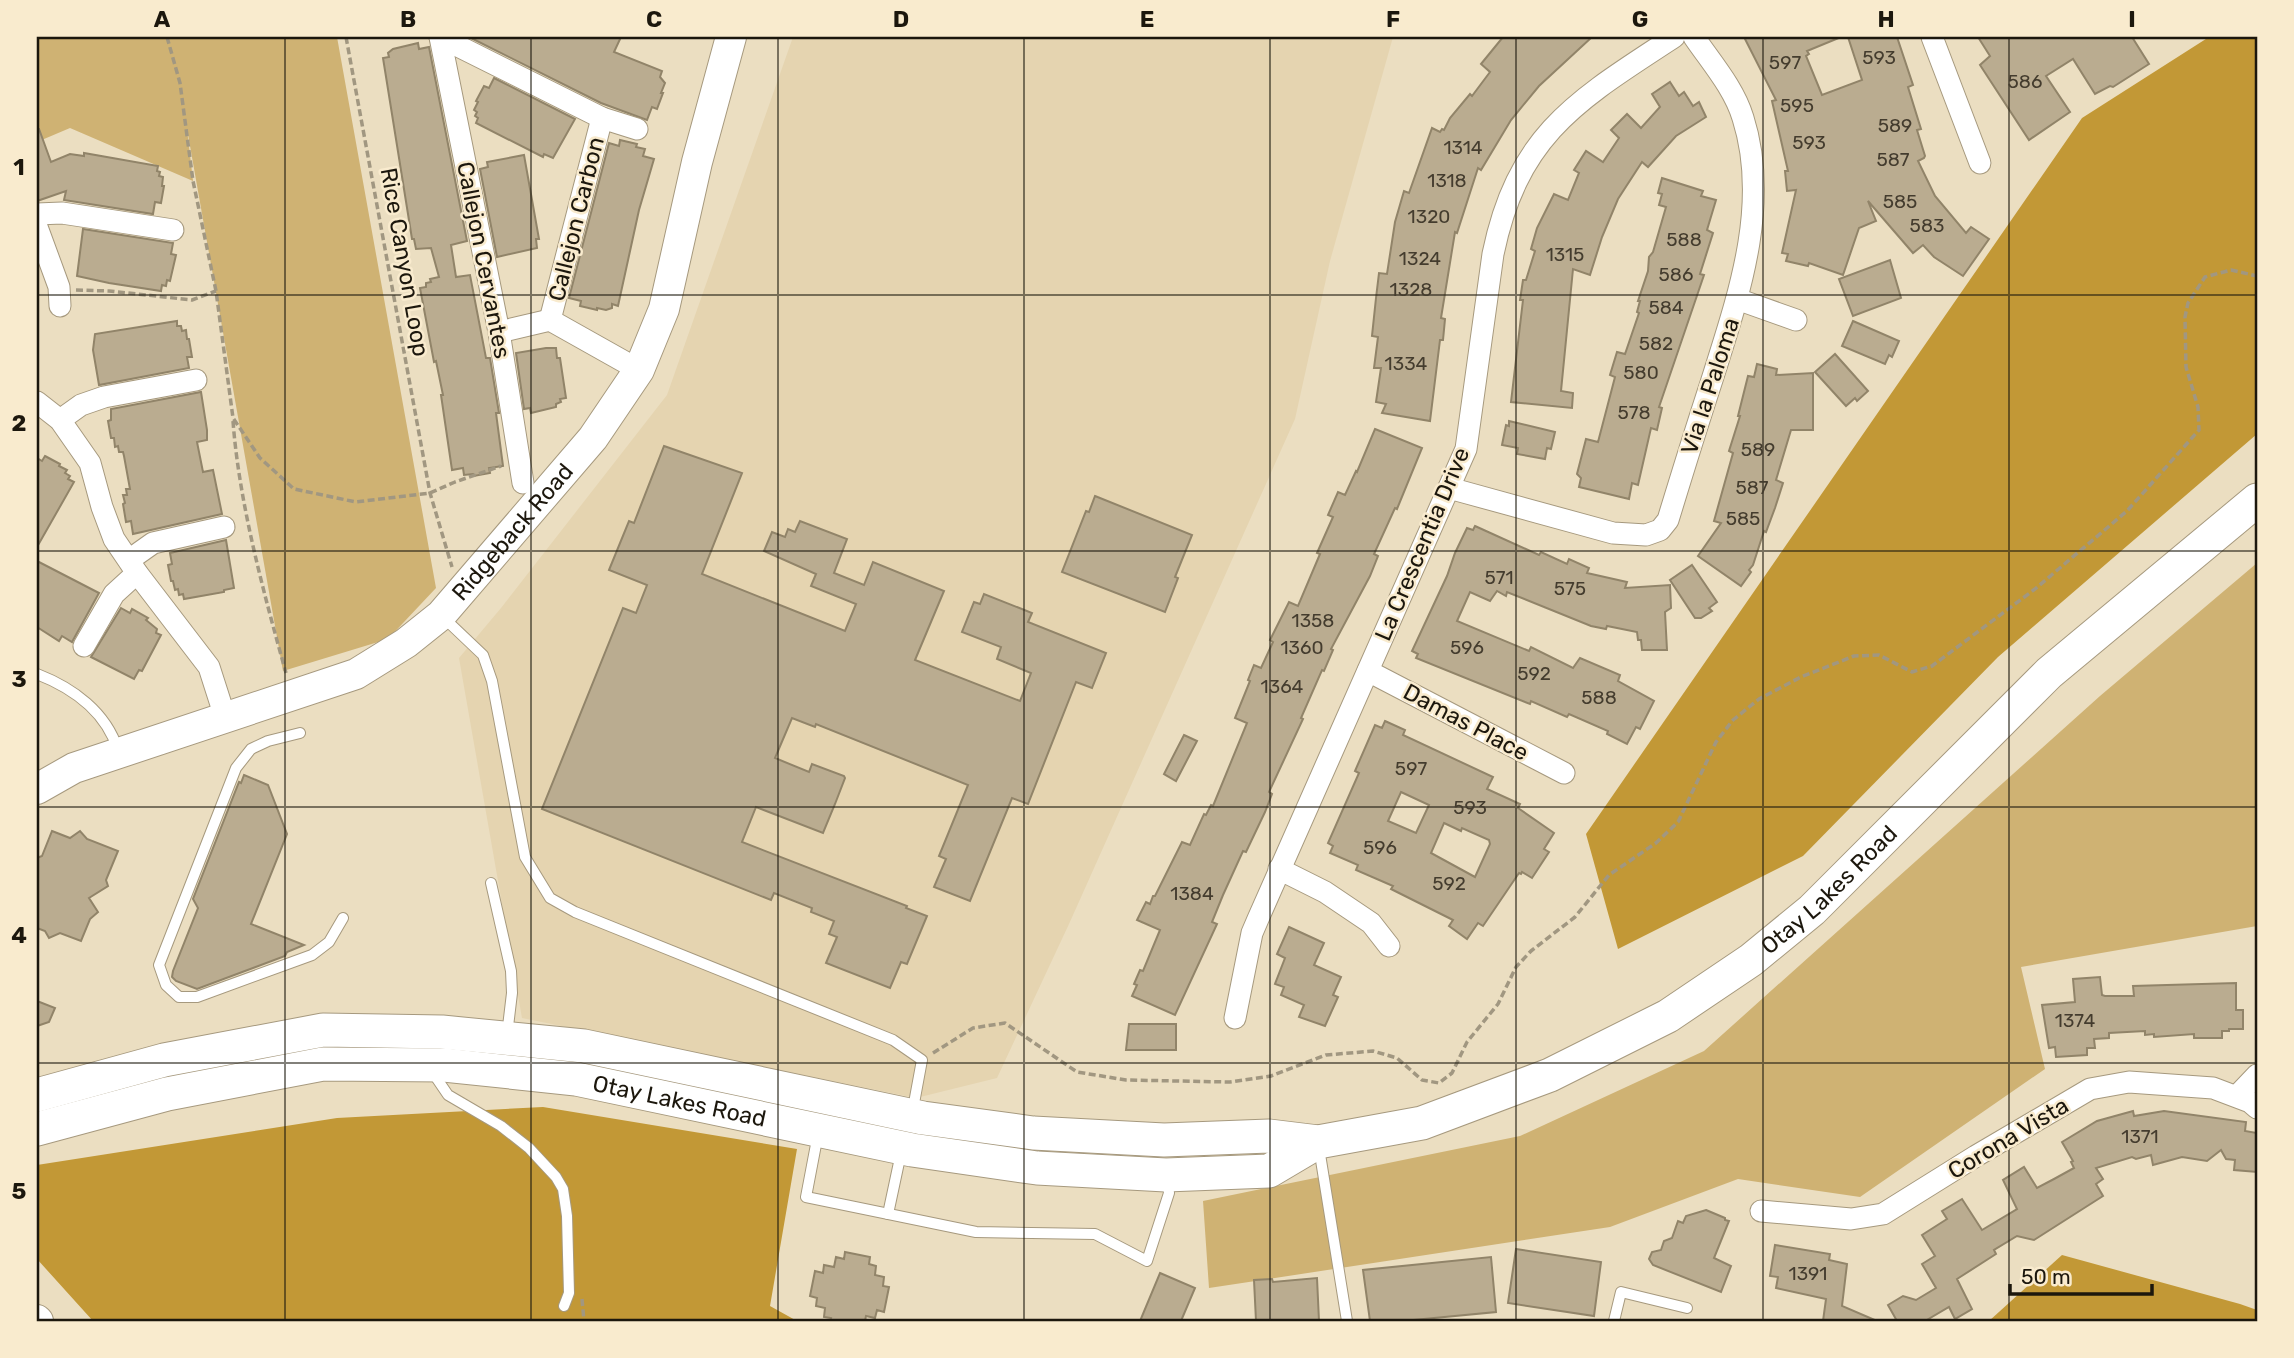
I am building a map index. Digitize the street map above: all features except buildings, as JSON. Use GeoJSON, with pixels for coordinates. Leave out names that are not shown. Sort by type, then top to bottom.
{"type":"FeatureCollection","features":[{"type":"Feature","properties":{"kind":"main road","name":"Otay Lakes Road"},"geometry":{"type":"LineString","coordinates":[[907,1132],[1033,1133],[1164,1140],[1269,1136],[1318,1142],[1422,1123],[1550,1075],[1668,1016],[1751,960],[1812,910],[2049,673],[2257,500]]}},
{"type":"Feature","properties":{"kind":"main road","name":"Otay Lakes Road"},"geometry":{"type":"LineString","coordinates":[[37,1095],[164,1060],[323,1030],[442,1032],[584,1046],[821,1114]]}},
{"type":"Feature","properties":{"kind":"main road","name":"Otay Lakes Road"},"geometry":{"type":"LineString","coordinates":[[37,1129],[167,1094],[323,1064],[428,1065],[576,1079],[821,1114],[907,1132],[1037,1168],[1167,1174],[1269,1171],[1318,1142]]}},
{"type":"Feature","properties":{"kind":"street"},"geometry":{"type":"LineString","coordinates":[[440,37],[602,118],[637,129]]}},
{"type":"Feature","properties":{"kind":"street","name":"Callejon Cervantes"},"geometry":{"type":"LineString","coordinates":[[440,37],[499,332],[523,483]]}},
{"type":"Feature","properties":{"kind":"street","name":"Ridgeback Road"},"geometry":{"type":"LineString","coordinates":[[37,789],[74,768],[356,674],[406,643],[441,615],[593,438],[639,370],[664,309],[697,162],[731,37]]}},
{"type":"Feature","properties":{"kind":"street","name":"La Crescentia Drive"},"geometry":{"type":"LineString","coordinates":[[1235,1018],[1252,933],[1466,449],[1493,254],[1513,186],[1537,146],[1571,107],[1674,37]]}},
{"type":"Feature","properties":{"kind":"street","name":"Via la Paloma"},"geometry":{"type":"LineString","coordinates":[[1449,488],[1613,533],[1646,535],[1660,530],[1668,520],[1737,299],[1753,216],[1754,181],[1743,117],[1733,96],[1694,37]]}},
{"type":"Feature","properties":{"kind":"street"},"geometry":{"type":"LineString","coordinates":[[1933,37],[1980,163]]}},
{"type":"Feature","properties":{"kind":"street","name":"Callejon Carbon"},"geometry":{"type":"LineString","coordinates":[[550,320],[602,118]]}},
{"type":"Feature","properties":{"kind":"street"},"geometry":{"type":"LineString","coordinates":[[37,214],[62,213],[173,230]]}},
{"type":"Feature","properties":{"kind":"street"},"geometry":{"type":"LineString","coordinates":[[37,227],[60,296]]}},
{"type":"Feature","properties":{"kind":"street"},"geometry":{"type":"LineString","coordinates":[[1737,299],[1796,320]]}},
{"type":"Feature","properties":{"kind":"street"},"geometry":{"type":"LineString","coordinates":[[499,332],[550,320],[639,370]]}},
{"type":"Feature","properties":{"kind":"street"},"geometry":{"type":"LineString","coordinates":[[196,380],[104,397],[45,413],[90,463],[114,539],[209,667],[225,717]]}},
{"type":"Feature","properties":{"kind":"street"},"geometry":{"type":"LineString","coordinates":[[84,646],[114,594],[153,542],[224,527]]}},
{"type":"Feature","properties":{"kind":"street","name":"Damas Place"},"geometry":{"type":"LineString","coordinates":[[1368,671],[1564,773]]}},
{"type":"Feature","properties":{"kind":"street"},"geometry":{"type":"LineString","coordinates":[[1279,869],[1325,892],[1371,923],[1389,946]]}},
{"type":"Feature","properties":{"kind":"street"},"geometry":{"type":"LineString","coordinates":[[2237,1096],[2257,1075]]}},
{"type":"Feature","properties":{"kind":"street","name":"Corona Vista"},"geometry":{"type":"LineString","coordinates":[[1761,1211],[1851,1219],[1883,1214],[2090,1089],[2129,1082],[2213,1088],[2237,1096],[2257,1108]]}},
{"type":"Feature","properties":{"kind":"lane"},"geometry":{"type":"LineString","coordinates":[[441,615],[483,655],[492,681],[525,856],[550,898],[575,912],[893,1040],[922,1060],[888,1214]]}},
{"type":"Feature","properties":{"kind":"lane"},"geometry":{"type":"LineString","coordinates":[[37,674],[88,703],[113,733],[119,752]]}},
{"type":"Feature","properties":{"kind":"lane"},"geometry":{"type":"LineString","coordinates":[[300,733],[268,741],[251,749],[236,768],[159,965],[166,985],[179,997],[197,998],[312,955],[329,942],[343,918]]}},
{"type":"Feature","properties":{"kind":"lane"},"geometry":{"type":"LineString","coordinates":[[491,883],[511,971],[512,993],[507,1038]]}},
{"type":"Feature","properties":{"kind":"lane"},"geometry":{"type":"LineString","coordinates":[[428,1065],[448,1095],[501,1126],[529,1148],[556,1177],[563,1189],[567,1216],[569,1293],[564,1306]]}},
{"type":"Feature","properties":{"kind":"lane"},"geometry":{"type":"LineString","coordinates":[[821,1114],[806,1197],[976,1232],[1095,1234],[1147,1261],[1170,1193],[1167,1174]]}},
{"type":"Feature","properties":{"kind":"lane"},"geometry":{"type":"LineString","coordinates":[[1318,1142],[1347,1321]]}},
{"type":"Feature","properties":{"kind":"lane"},"geometry":{"type":"LineString","coordinates":[[1614,1321],[1621,1292],[1687,1308]]}},
{"type":"Feature","properties":{"kind":"path"},"geometry":{"type":"LineString","coordinates":[[167,37],[180,83],[193,181],[216,291],[236,459],[270,615],[292,696]]}},
{"type":"Feature","properties":{"kind":"path","name":"Rice Canyon Loop"},"geometry":{"type":"LineString","coordinates":[[346,37],[430,493],[453,570],[468,582]]}},
{"type":"Feature","properties":{"kind":"path"},"geometry":{"type":"LineString","coordinates":[[922,1060],[973,1028],[1005,1023],[1077,1072],[1126,1080],[1230,1082],[1271,1076],[1326,1055],[1373,1051],[1397,1058],[1422,1080],[1438,1083],[1452,1073],[1467,1042],[1498,1004],[1516,967],[1531,951],[1576,917],[1609,875],[1656,843],[1678,822],[1716,742],[1733,720],[1759,699],[1801,677],[1854,656],[1880,655],[1912,671],[1932,666],[2035,589],[2127,511],[2199,430],[2198,407],[2186,368],[2185,317],[2188,303],[2205,277],[2231,270],[2257,276]]}},
{"type":"Feature","properties":{"kind":"path"},"geometry":{"type":"LineString","coordinates":[[60,296],[79,291],[109,291],[192,300],[216,291]]}},
{"type":"Feature","properties":{"kind":"path"},"geometry":{"type":"LineString","coordinates":[[233,418],[260,458],[294,489],[356,502],[430,493],[455,481],[520,461]]}},
{"type":"Feature","properties":{"kind":"shaded area"},"geometry":{"type":"Polygon","coordinates":[[[37,37],[337,37],[436,588],[388,639],[283,671],[187,129],[193,181],[70,128],[37,142],[37,37]]]}},
{"type":"Feature","properties":{"kind":"shaded area"},"geometry":{"type":"Polygon","coordinates":[[[793,37],[1393,37],[1330,261],[1295,419],[1069,924],[997,1078],[916,1098],[522,1018],[459,658],[667,395],[793,37]]]}},
{"type":"Feature","properties":{"kind":"shaded area"},"geometry":{"type":"Polygon","coordinates":[[[2209,37],[2257,37],[2257,434],[1998,657],[1803,856],[1618,949],[1586,834],[2082,118],[2209,37]]]}},
{"type":"Feature","properties":{"kind":"shaded area"},"geometry":{"type":"Polygon","coordinates":[[[2257,563],[2257,926],[2021,967],[2045,1069],[1860,1197],[1738,1179],[1610,1227],[1209,1288],[1203,1201],[1520,1136],[1704,1051],[2100,696],[2257,563]]]}},
{"type":"Feature","properties":{"kind":"shaded area"},"geometry":{"type":"Polygon","coordinates":[[[543,1107],[797,1149],[770,1306],[797,1321],[93,1321],[37,1259],[37,1165],[337,1118],[543,1107]]]}},
{"type":"Feature","properties":{"kind":"shaded area"},"geometry":{"type":"Polygon","coordinates":[[[2062,1255],[2240,1304],[2257,1310],[2257,1321],[1989,1321],[2062,1255]]]}}]}
